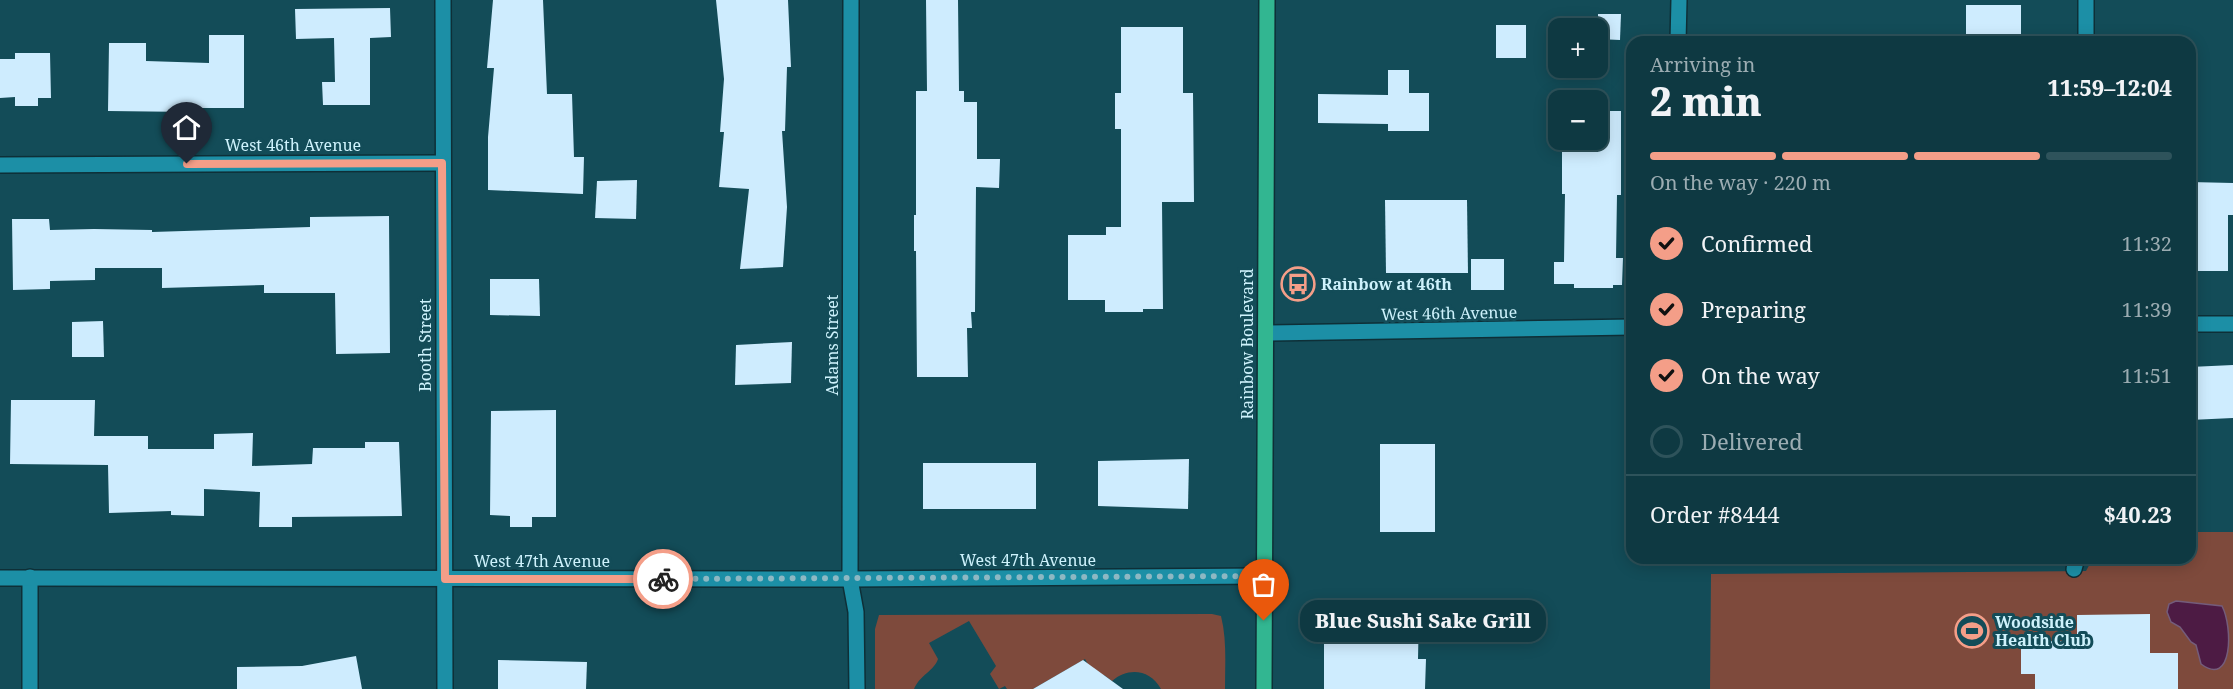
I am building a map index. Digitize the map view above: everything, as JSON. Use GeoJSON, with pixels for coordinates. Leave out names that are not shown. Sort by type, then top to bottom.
{"type":"FeatureCollection","features":[{"type":"Feature","properties":{"kind":"main road","name":"Rainbow Boulevard"},"geometry":{"type":"LineString","coordinates":[[1264,689],[1267,0]]}},
{"type":"Feature","properties":{"kind":"street","name":"Booth Street"},"geometry":{"type":"LineString","coordinates":[[443,0],[445,689]]}},
{"type":"Feature","properties":{"kind":"street","name":"Adams Street"},"geometry":{"type":"LineString","coordinates":[[851,0],[850,579],[856,612],[857,689]]}},
{"type":"Feature","properties":{"kind":"street"},"geometry":{"type":"LineString","coordinates":[[1678,0],[1678,36]]}},
{"type":"Feature","properties":{"kind":"street"},"geometry":{"type":"LineString","coordinates":[[2086,0],[2086,36]]}},
{"type":"Feature","properties":{"kind":"street","name":"West 46th Avenue"},"geometry":{"type":"LineString","coordinates":[[0,165],[442,163]]}},
{"type":"Feature","properties":{"kind":"street"},"geometry":{"type":"LineString","coordinates":[[2196,324],[2233,324]]}},
{"type":"Feature","properties":{"kind":"street","name":"West 46th Avenue"},"geometry":{"type":"LineString","coordinates":[[1266,333],[1626,327]]}},
{"type":"Feature","properties":{"kind":"street","name":"West 47th Avenue"},"geometry":{"type":"LineString","coordinates":[[0,578],[850,579],[1263,576]]}},
{"type":"Feature","properties":{"kind":"street"},"geometry":{"type":"LineString","coordinates":[[30,577],[30,689]]}},
{"type":"Feature","properties":{"kind":"shaded area","name":"Woodside Health Club"},"geometry":{"type":"Polygon","coordinates":[[[2196,532],[2233,532],[2233,689],[1710,689],[1711,574],[2086,571],[2090,564],[2196,564],[2196,532]]]}},
{"type":"Feature","properties":{"kind":"shaded area"},"geometry":{"type":"Polygon","coordinates":[[[2176,601],[2222,606],[2226,616],[2229,640],[2225,662],[2219,668],[2212,669],[2201,664],[2196,645],[2180,627],[2171,622],[2167,612],[2169,604],[2176,601]]]}},
{"type":"Feature","properties":{"kind":"shaded area"},"geometry":{"type":"Polygon","coordinates":[[[1212,614],[1221,616],[1223,625],[1225,689],[1161,689],[1151,677],[1138,672],[1125,674],[1112,681],[1104,675],[1098,682],[1085,659],[1033,689],[1007,689],[1005,686],[999,689],[990,674],[996,666],[969,621],[929,643],[938,659],[914,689],[875,689],[875,629],[879,615],[1212,614]]]}},
{"type":"Feature","properties":{"kind":"building"},"geometry":{"type":"Polygon","coordinates":[[[493,0],[543,0],[547,94],[572,94],[574,157],[584,157],[583,194],[488,190],[488,137],[494,68],[487,68],[493,0]]]}},
{"type":"Feature","properties":{"kind":"building"},"geometry":{"type":"Polygon","coordinates":[[[716,0],[788,0],[791,67],[787,67],[785,131],[782,131],[787,207],[783,267],[740,269],[749,189],[719,187],[724,132],[720,132],[724,79],[716,0]]]}},
{"type":"Feature","properties":{"kind":"building"},"geometry":{"type":"Polygon","coordinates":[[[926,0],[958,0],[959,91],[964,91],[964,102],[977,102],[977,159],[1000,159],[999,188],[976,187],[975,312],[971,312],[972,328],[967,328],[968,377],[917,377],[916,251],[914,251],[916,91],[927,91],[926,0]]]}},
{"type":"Feature","properties":{"kind":"building"},"geometry":{"type":"Polygon","coordinates":[[[1966,5],[2021,5],[2021,36],[1966,36],[1966,5]]]}},
{"type":"Feature","properties":{"kind":"building"},"geometry":{"type":"Polygon","coordinates":[[[390,8],[391,37],[370,38],[370,105],[323,105],[322,82],[335,82],[334,38],[296,39],[295,9],[390,8]]]}},
{"type":"Feature","properties":{"kind":"building"},"geometry":{"type":"Polygon","coordinates":[[[1598,14],[1621,14],[1620,40],[1608,39],[1608,18],[1598,18],[1598,14]]]}},
{"type":"Feature","properties":{"kind":"building"},"geometry":{"type":"Polygon","coordinates":[[[1496,25],[1526,25],[1526,58],[1496,58],[1496,25]]]}},
{"type":"Feature","properties":{"kind":"building"},"geometry":{"type":"Polygon","coordinates":[[[1121,27],[1183,27],[1183,93],[1193,93],[1194,202],[1162,202],[1163,309],[1143,309],[1143,312],[1105,312],[1105,300],[1068,300],[1068,235],[1106,235],[1106,227],[1121,227],[1121,129],[1115,129],[1115,93],[1121,93],[1121,27]]]}},
{"type":"Feature","properties":{"kind":"building"},"geometry":{"type":"Polygon","coordinates":[[[209,35],[244,35],[244,108],[192,108],[191,112],[108,111],[109,43],[146,43],[146,61],[209,63],[209,35]]]}},
{"type":"Feature","properties":{"kind":"building"},"geometry":{"type":"Polygon","coordinates":[[[15,53],[50,53],[51,98],[38,98],[38,106],[15,106],[15,97],[0,98],[0,59],[15,59],[15,53]]]}},
{"type":"Feature","properties":{"kind":"building"},"geometry":{"type":"Polygon","coordinates":[[[1388,70],[1409,70],[1409,93],[1429,93],[1429,131],[1388,131],[1388,124],[1318,123],[1318,94],[1388,95],[1388,70]]]}},
{"type":"Feature","properties":{"kind":"building"},"geometry":{"type":"Polygon","coordinates":[[[1608,111],[1621,111],[1621,195],[1617,195],[1616,258],[1623,258],[1622,285],[1613,285],[1613,288],[1574,288],[1574,284],[1554,284],[1554,262],[1564,262],[1565,194],[1562,194],[1562,151],[1598,152],[1598,150],[1608,150],[1608,111]]]}},
{"type":"Feature","properties":{"kind":"building"},"geometry":{"type":"Polygon","coordinates":[[[637,180],[636,219],[595,218],[597,181],[637,180]]]}},
{"type":"Feature","properties":{"kind":"building"},"geometry":{"type":"Polygon","coordinates":[[[2196,182],[2233,183],[2233,215],[2228,215],[2228,271],[2196,271],[2196,182]]]}},
{"type":"Feature","properties":{"kind":"building"},"geometry":{"type":"Polygon","coordinates":[[[1385,200],[1467,200],[1468,273],[1386,273],[1385,200]]]}},
{"type":"Feature","properties":{"kind":"building"},"geometry":{"type":"Polygon","coordinates":[[[389,216],[390,353],[336,354],[335,293],[264,293],[264,285],[162,288],[162,268],[95,268],[95,280],[50,281],[50,289],[13,290],[12,219],[49,219],[50,230],[152,230],[152,232],[310,227],[310,217],[389,216]]]}},
{"type":"Feature","properties":{"kind":"building"},"geometry":{"type":"Polygon","coordinates":[[[1471,259],[1504,259],[1504,290],[1471,290],[1471,259]]]}},
{"type":"Feature","properties":{"kind":"building"},"geometry":{"type":"Polygon","coordinates":[[[490,279],[539,279],[540,316],[490,315],[490,279]]]}},
{"type":"Feature","properties":{"kind":"building"},"geometry":{"type":"Polygon","coordinates":[[[103,321],[104,357],[72,357],[72,322],[103,321]]]}},
{"type":"Feature","properties":{"kind":"building"},"geometry":{"type":"Polygon","coordinates":[[[792,342],[791,383],[735,385],[736,345],[792,342]]]}},
{"type":"Feature","properties":{"kind":"building"},"geometry":{"type":"Polygon","coordinates":[[[2233,365],[2233,418],[2196,420],[2196,367],[2233,365]]]}},
{"type":"Feature","properties":{"kind":"building"},"geometry":{"type":"Polygon","coordinates":[[[11,400],[95,400],[94,436],[148,436],[148,449],[214,449],[214,434],[253,433],[252,466],[312,464],[313,448],[365,448],[365,442],[399,442],[402,516],[292,517],[292,527],[259,527],[260,492],[204,489],[204,516],[171,515],[171,511],[109,513],[108,465],[10,464],[11,400]]]}},
{"type":"Feature","properties":{"kind":"building"},"geometry":{"type":"Polygon","coordinates":[[[556,410],[556,517],[532,517],[532,527],[510,527],[510,516],[490,515],[491,411],[556,410]]]}},
{"type":"Feature","properties":{"kind":"building"},"geometry":{"type":"Polygon","coordinates":[[[1380,444],[1435,444],[1435,532],[1380,532],[1380,444]]]}},
{"type":"Feature","properties":{"kind":"building"},"geometry":{"type":"Polygon","coordinates":[[[1189,459],[1188,509],[1098,506],[1098,461],[1189,459]]]}},
{"type":"Feature","properties":{"kind":"building"},"geometry":{"type":"Polygon","coordinates":[[[923,463],[1036,463],[1036,509],[923,509],[923,463]]]}},
{"type":"Feature","properties":{"kind":"building"},"geometry":{"type":"Polygon","coordinates":[[[1324,609],[1419,610],[1418,659],[1426,659],[1425,689],[1324,689],[1324,609]]]}},
{"type":"Feature","properties":{"kind":"building"},"geometry":{"type":"Polygon","coordinates":[[[2150,614],[2150,653],[2178,653],[2178,689],[2035,689],[2035,674],[2021,674],[2021,641],[2077,641],[2077,615],[2150,614]]]}},
{"type":"Feature","properties":{"kind":"building"},"geometry":{"type":"Polygon","coordinates":[[[356,656],[362,689],[237,689],[237,667],[302,666],[356,656]]]}},
{"type":"Feature","properties":{"kind":"building"},"geometry":{"type":"Polygon","coordinates":[[[498,660],[587,662],[586,689],[498,689],[498,660]]]}},
{"type":"Feature","properties":{"kind":"building"},"geometry":{"type":"Polygon","coordinates":[[[1083,660],[1123,689],[1033,689],[1083,660]]]}},
{"type":"Feature","properties":{"kind":"way so far"},"geometry":{"type":"LineString","coordinates":[[663,579],[1263,576],[1264,621]]}},
{"type":"Feature","properties":{"kind":"place","name":"Rainbow at 46th"},"geometry":{"type":"Point","coordinates":[1298,284]}},
{"type":"Feature","properties":{"kind":"place","name":"Blue Sushi Sake Grill"},"geometry":{"type":"Point","coordinates":[1264,621]}},
{"type":"Feature","properties":{"kind":"place","name":"Woodside Health Club"},"geometry":{"type":"Point","coordinates":[1972,631]}},
{"type":"Feature","properties":{"kind":"route"},"geometry":{"type":"LineString","coordinates":[[187,164],[442,163],[445,579],[663,579]]}}]}
